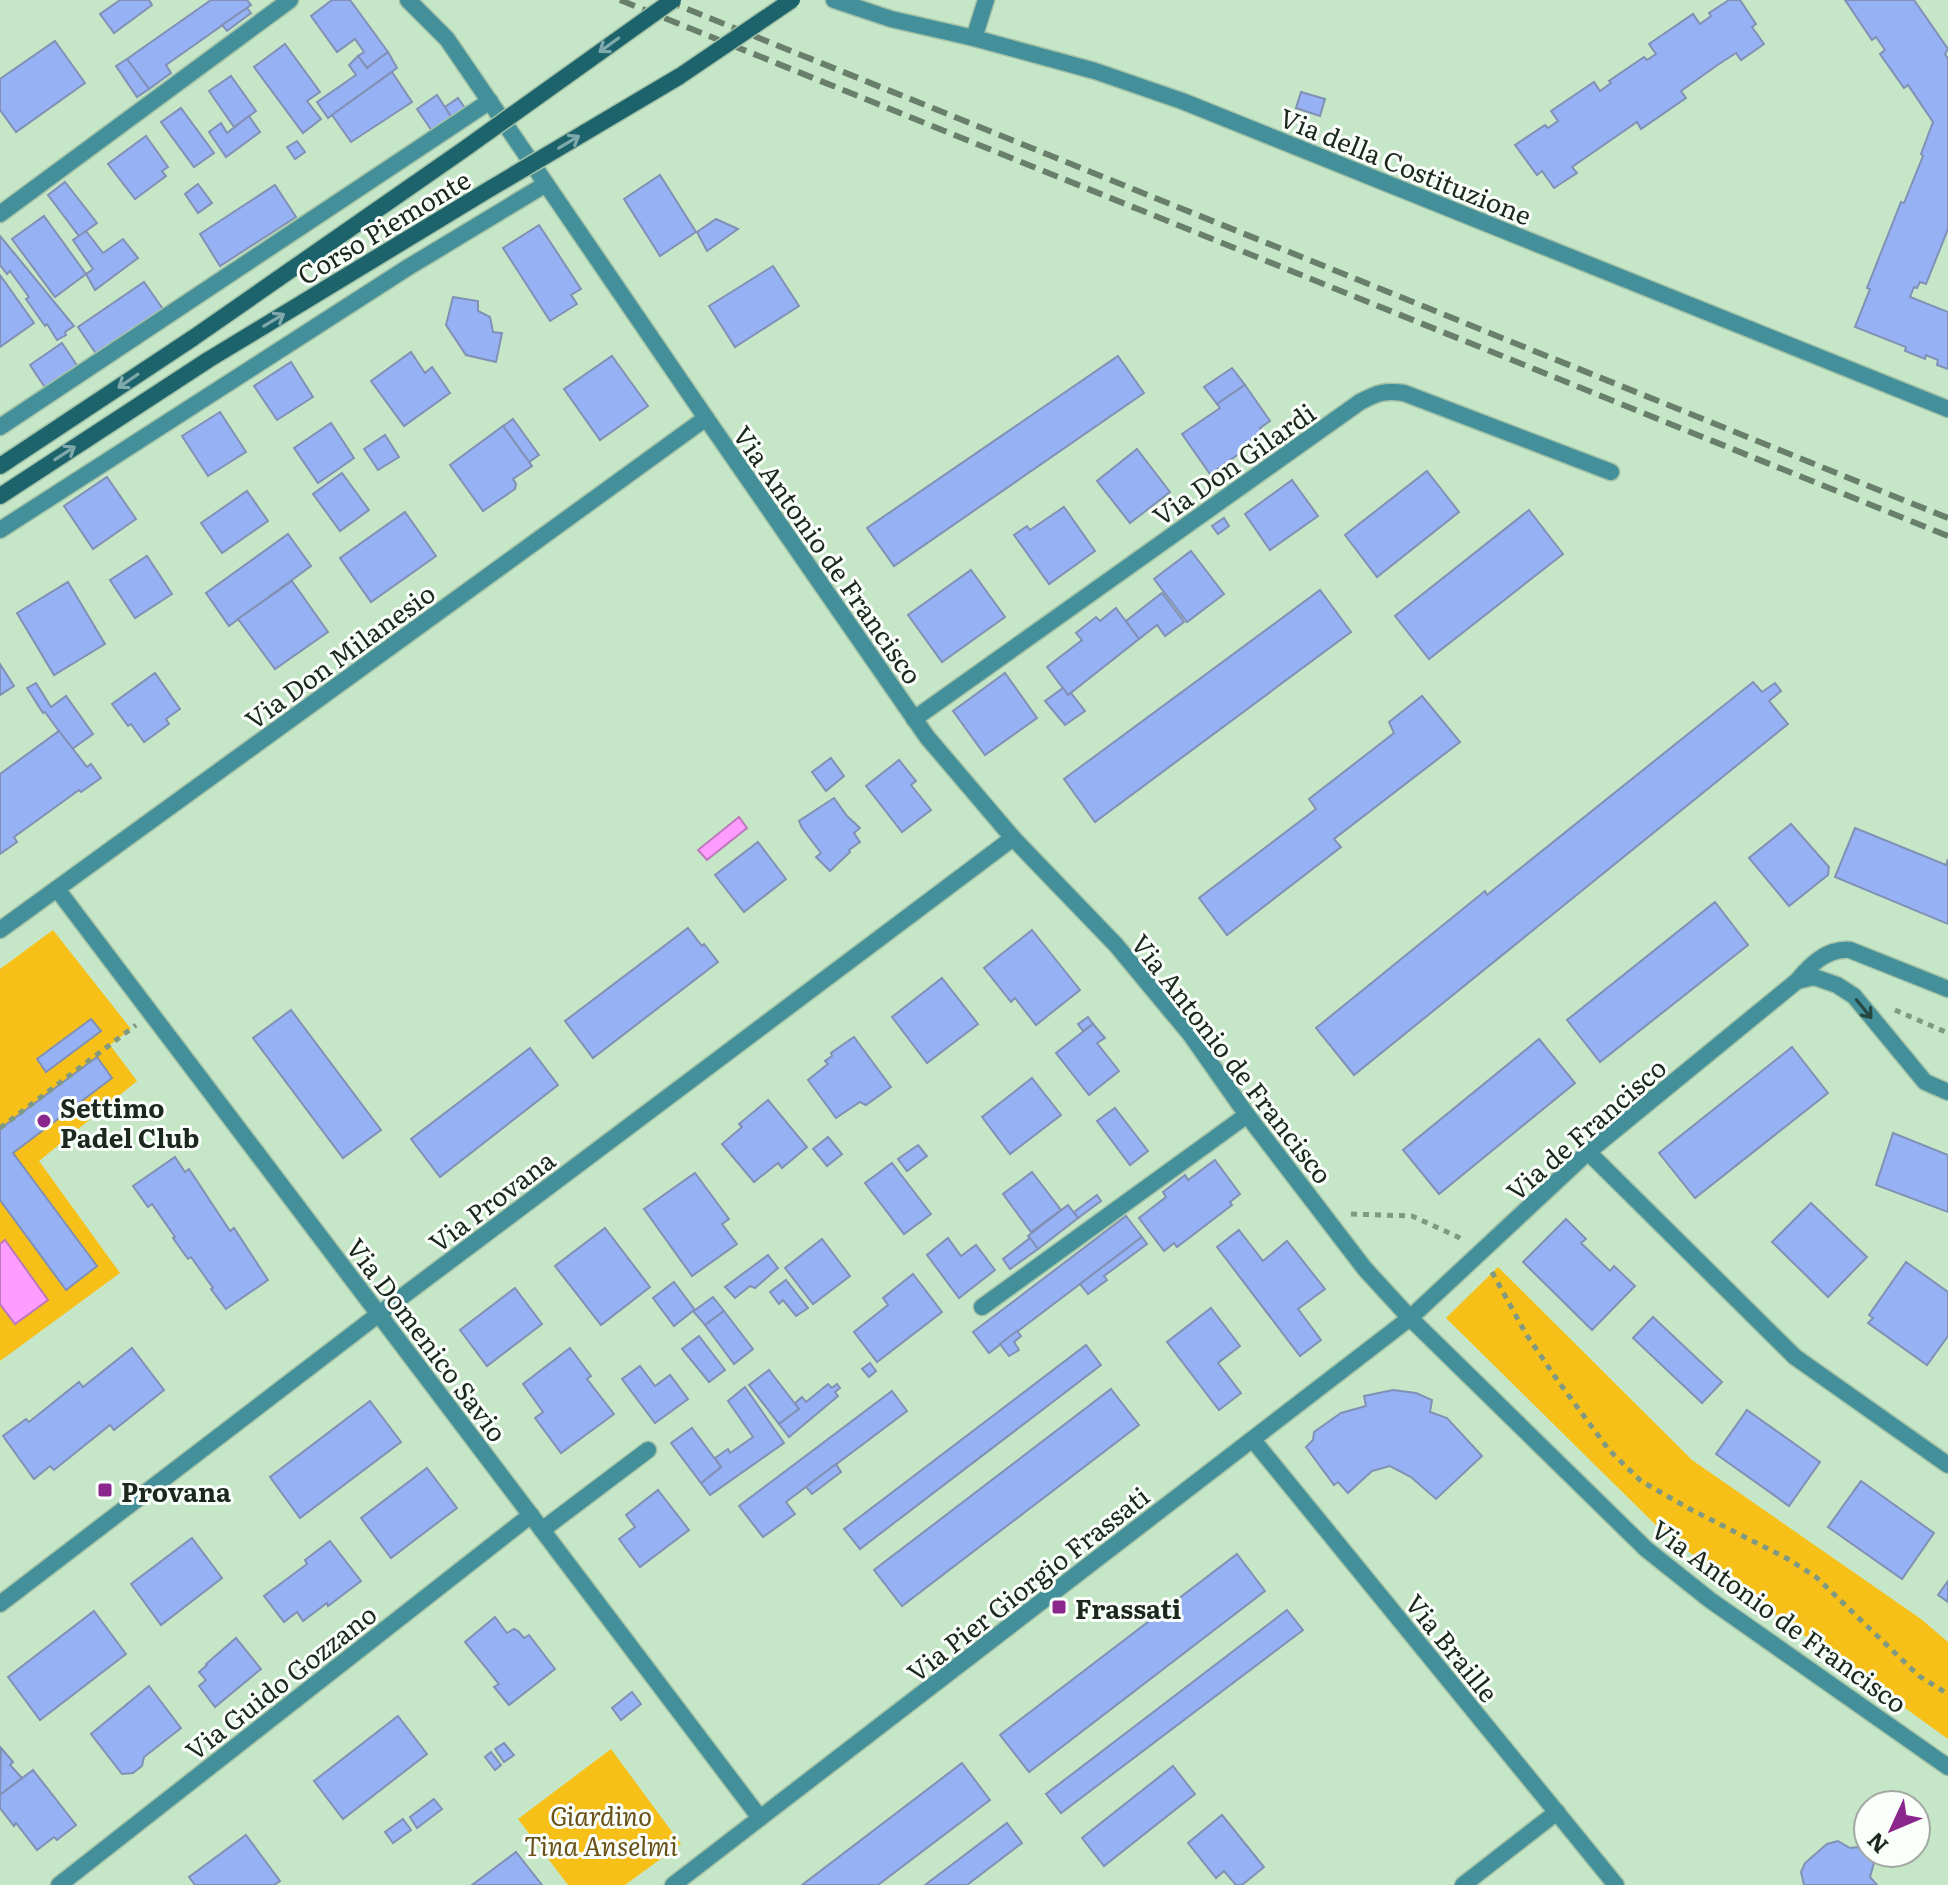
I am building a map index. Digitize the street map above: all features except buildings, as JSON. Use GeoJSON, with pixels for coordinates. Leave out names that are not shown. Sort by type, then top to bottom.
{"type":"FeatureCollection","features":[{"type":"Feature","properties":{"kind":"main road","name":"Corso Piemonte"},"geometry":{"type":"LineString","coordinates":[[0,466],[193,338],[673,0]]}},
{"type":"Feature","properties":{"kind":"main road","name":"Corso Piemonte"},"geometry":{"type":"LineString","coordinates":[[0,496],[208,360],[680,76],[792,0]]}},
{"type":"Feature","properties":{"kind":"street"},"geometry":{"type":"LineString","coordinates":[[0,214],[290,0]]}},
{"type":"Feature","properties":{"kind":"street","name":"Via Antonio de Francisco"},"geometry":{"type":"LineString","coordinates":[[408,0],[447,39],[927,737],[1013,838],[1116,945],[1190,1034],[1247,1115],[1365,1269],[1410,1318],[1646,1549],[1710,1600],[1948,1767]]}},
{"type":"Feature","properties":{"kind":"street","name":"Via della Costituzione"},"geometry":{"type":"LineString","coordinates":[[834,0],[891,19],[1095,71],[1182,101],[1948,409]]}},
{"type":"Feature","properties":{"kind":"street"},"geometry":{"type":"LineString","coordinates":[[974,38],[986,0]]}},
{"type":"Feature","properties":{"kind":"street"},"geometry":{"type":"LineString","coordinates":[[0,427],[490,101]]}},
{"type":"Feature","properties":{"kind":"street","name":"Corso Piemonte"},"geometry":{"type":"LineString","coordinates":[[0,530],[407,268],[546,184]]}},
{"type":"Feature","properties":{"kind":"street","name":"Via Don Gilardi"},"geometry":{"type":"LineString","coordinates":[[914,719],[1334,420],[1377,393],[1404,393],[1611,472]]}},
{"type":"Feature","properties":{"kind":"street","name":"Via Don Milanesio"},"geometry":{"type":"LineString","coordinates":[[0,930],[706,418]]}},
{"type":"Feature","properties":{"kind":"street","name":"Via Provana"},"geometry":{"type":"LineString","coordinates":[[0,1604],[379,1314],[1013,838]]}},
{"type":"Feature","properties":{"kind":"street","name":"Via Domenico Savio"},"geometry":{"type":"LineString","coordinates":[[57,889],[760,1818]]}},
{"type":"Feature","properties":{"kind":"street","name":"Via de Francisco"},"geometry":{"type":"LineString","coordinates":[[1410,1318],[1588,1152],[1797,981],[1812,963],[1840,949],[1850,950],[1948,989]]}},
{"type":"Feature","properties":{"kind":"street"},"geometry":{"type":"LineString","coordinates":[[1797,981],[1814,977],[1837,985],[1854,996],[1925,1082],[1948,1092]]}},
{"type":"Feature","properties":{"kind":"street"},"geometry":{"type":"LineString","coordinates":[[982,1307],[1247,1115]]}},
{"type":"Feature","properties":{"kind":"street"},"geometry":{"type":"LineString","coordinates":[[1588,1152],[1795,1357],[1948,1465]]}},
{"type":"Feature","properties":{"kind":"street","name":"Via Pier Giorgio Frassati"},"geometry":{"type":"LineString","coordinates":[[673,1885],[1410,1318]]}},
{"type":"Feature","properties":{"kind":"street","name":"Via Braille"},"geometry":{"type":"LineString","coordinates":[[1253,1440],[1616,1885]]}},
{"type":"Feature","properties":{"kind":"street"},"geometry":{"type":"LineString","coordinates":[[542,1530],[648,1450]]}},
{"type":"Feature","properties":{"kind":"street","name":"Via Guido Gozzano"},"geometry":{"type":"LineString","coordinates":[[59,1885],[531,1515]]}},
{"type":"Feature","properties":{"kind":"street"},"geometry":{"type":"LineString","coordinates":[[1463,1885],[1557,1812]]}},
{"type":"Feature","properties":{"kind":"path"},"geometry":{"type":"LineString","coordinates":[[1893,1009],[1948,1033]]}},
{"type":"Feature","properties":{"kind":"path"},"geometry":{"type":"LineString","coordinates":[[0,1128],[151,1014]]}},
{"type":"Feature","properties":{"kind":"path"},"geometry":{"type":"LineString","coordinates":[[1322,1214],[1412,1216],[1458,1237],[1494,1275],[1526,1334],[1609,1450],[1641,1481],[1816,1577],[1919,1676],[1948,1694]]}},
{"type":"Feature","properties":{"kind":"green space","name":"Settimo Padel Club"},"geometry":{"type":"Polygon","coordinates":[[[53,930],[131,1029],[110,1045],[137,1081],[39,1161],[120,1273],[0,1361],[0,969],[53,930]]]}},
{"type":"Feature","properties":{"kind":"green space"},"geometry":{"type":"Polygon","coordinates":[[[1498,1267],[1692,1460],[1921,1619],[1948,1642],[1948,1739],[1667,1536],[1446,1318],[1498,1267]]]}},
{"type":"Feature","properties":{"kind":"green space","name":"Giardino Tina Anselmi"},"geometry":{"type":"Polygon","coordinates":[[[611,1749],[681,1844],[625,1885],[568,1885],[518,1819],[611,1749]]]}},
{"type":"Feature","properties":{"kind":"shaded area"},"geometry":{"type":"Polygon","coordinates":[[[739,817],[747,828],[707,860],[698,850],[739,817]]]}},
{"type":"Feature","properties":{"kind":"shaded area"},"geometry":{"type":"Polygon","coordinates":[[[5,1240],[48,1300],[15,1324],[0,1304],[0,1244],[5,1240]]]}},
{"type":"Feature","properties":{"kind":"railway"},"geometry":{"type":"LineString","coordinates":[[620,0],[1948,536]]}},
{"type":"Feature","properties":{"kind":"railway"},"geometry":{"type":"LineString","coordinates":[[665,0],[1948,518]]}},
{"type":"Feature","properties":{"kind":"place","name":"Settimo Padel Club"},"geometry":{"type":"Point","coordinates":[44,1121]}},
{"type":"Feature","properties":{"kind":"place","name":"Provana"},"geometry":{"type":"Point","coordinates":[105,1490]}},
{"type":"Feature","properties":{"kind":"place","name":"Frassati"},"geometry":{"type":"Point","coordinates":[1059,1607]}}]}
